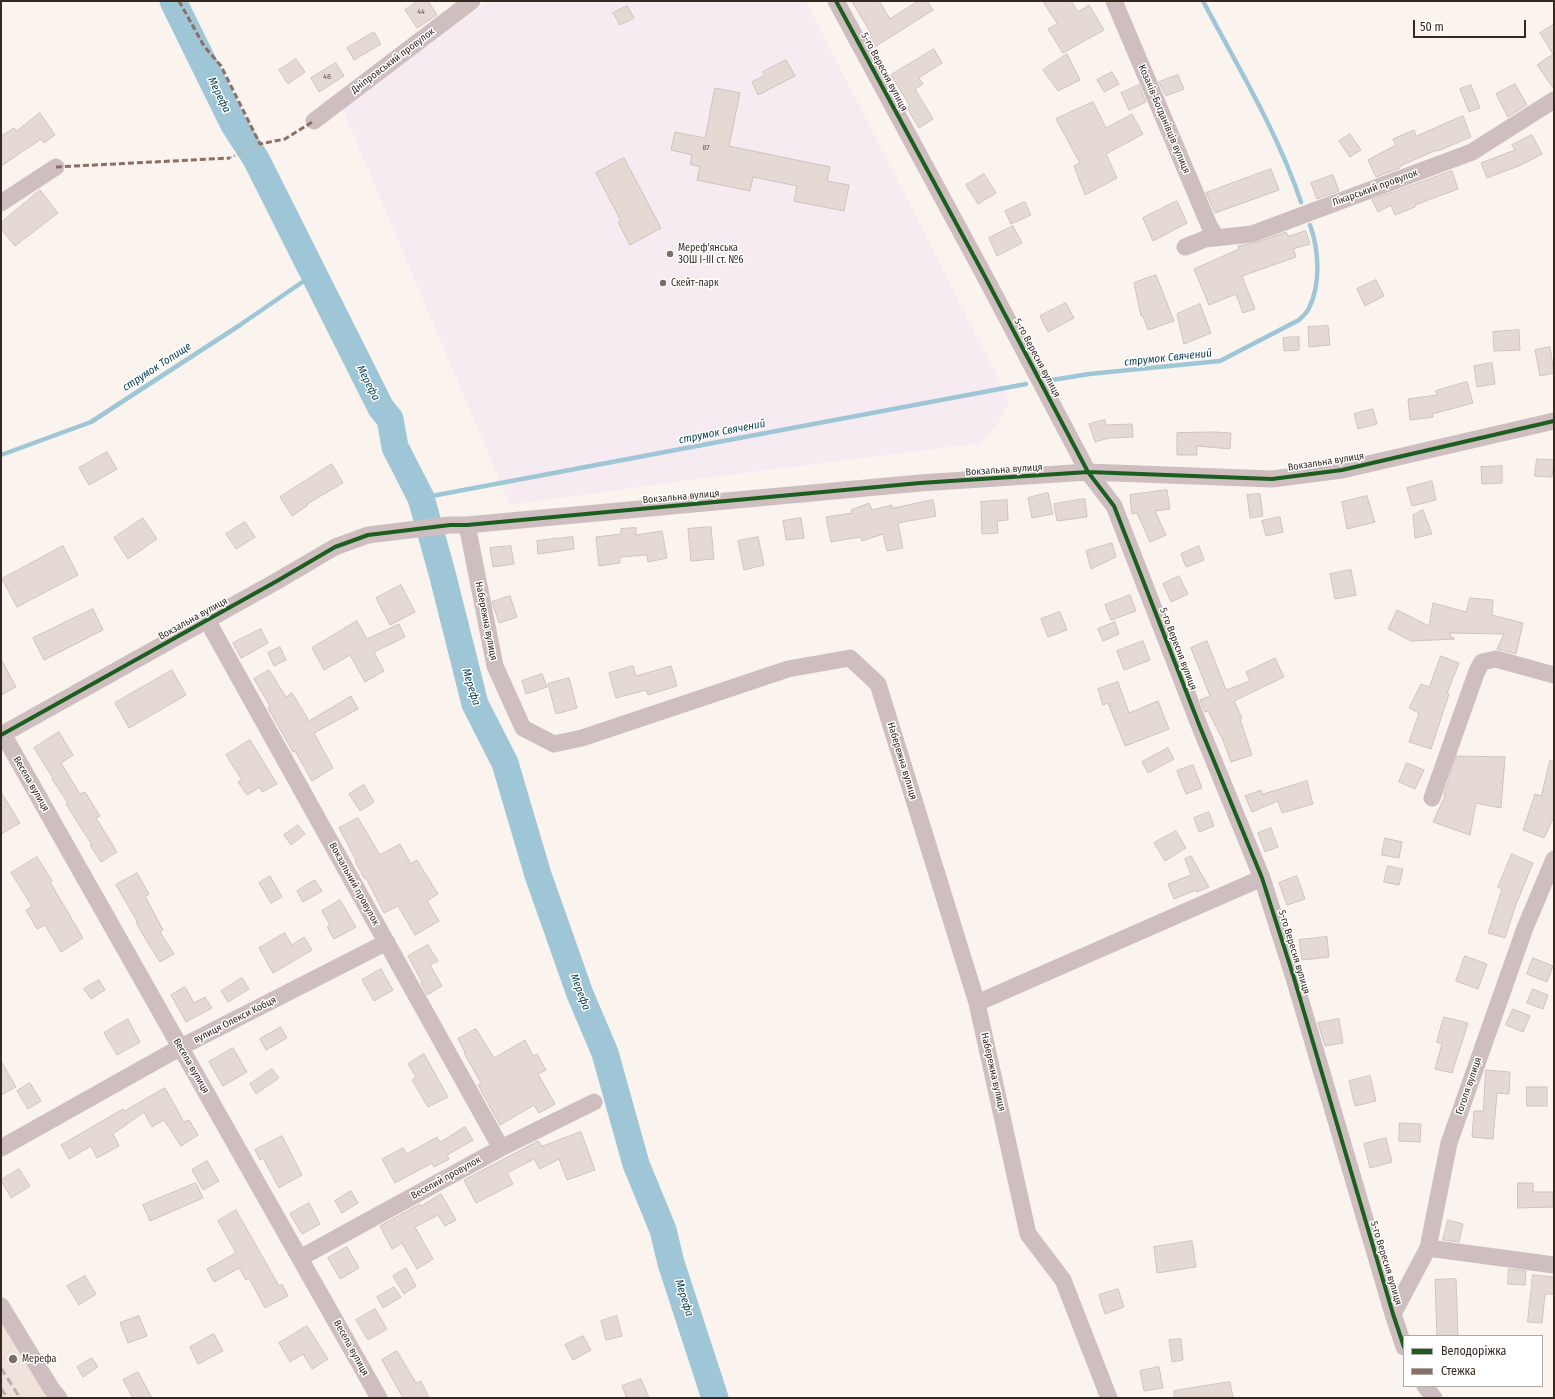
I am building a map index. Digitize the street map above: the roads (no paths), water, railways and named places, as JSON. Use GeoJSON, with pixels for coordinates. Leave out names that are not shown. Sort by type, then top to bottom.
{"type":"FeatureCollection","features":[{"type":"Feature","properties":{"kind":"street","name":"Дніпровський провулок"},"geometry":{"type":"LineString","coordinates":[[314,121],[472,1]]}},
{"type":"Feature","properties":{"kind":"street","name":"5-го Вересня вулиця"},"geometry":{"type":"LineString","coordinates":[[836,1],[990,286],[1088,472],[1114,506],[1200,728],[1262,878],[1294,978],[1403,1344]]}},
{"type":"Feature","properties":{"kind":"street","name":"Козаків-Богданівців вулиця"},"geometry":{"type":"LineString","coordinates":[[1114,1],[1206,217],[1216,237]]}},
{"type":"Feature","properties":{"kind":"street","name":"Лікарський провулок"},"geometry":{"type":"LineString","coordinates":[[1185,247],[1205,239],[1252,234],[1472,152],[1554,100]]}},
{"type":"Feature","properties":{"kind":"street"},"geometry":{"type":"LineString","coordinates":[[1,203],[56,167]]}},
{"type":"Feature","properties":{"kind":"street","name":"Вокзальна вулиця"},"geometry":{"type":"LineString","coordinates":[[2,735],[335,547],[368,535],[458,525],[920,483],[1088,472],[1272,479],[1342,470],[1554,421]]}},
{"type":"Feature","properties":{"kind":"street","name":"Набережна вулиця"},"geometry":{"type":"LineString","coordinates":[[458,525],[495,666],[523,728],[554,744],[582,738],[788,669],[850,658],[878,684],[977,1003],[1028,1234],[1063,1280],[1109,1398]]}},
{"type":"Feature","properties":{"kind":"street","name":"Вокзальний провулок"},"geometry":{"type":"LineString","coordinates":[[208,620],[502,1148]]}},
{"type":"Feature","properties":{"kind":"street"},"geometry":{"type":"LineString","coordinates":[[1432,798],[1477,671],[1482,662],[1496,659],[1554,675]]}},
{"type":"Feature","properties":{"kind":"street","name":"Весела вулиця"},"geometry":{"type":"LineString","coordinates":[[2,735],[181,1047],[379,1398]]}},
{"type":"Feature","properties":{"kind":"street","name":"Гоголя вулиця"},"geometry":{"type":"LineString","coordinates":[[1393,1314],[1428,1248],[1449,1143],[1525,928],[1554,859]]}},
{"type":"Feature","properties":{"kind":"street"},"geometry":{"type":"LineString","coordinates":[[977,1003],[1262,878]]}},
{"type":"Feature","properties":{"kind":"street","name":"вулиця Олекси Кобця"},"geometry":{"type":"LineString","coordinates":[[1,1148],[181,1047],[387,942]]}},
{"type":"Feature","properties":{"kind":"street","name":"Веселий провулок"},"geometry":{"type":"LineString","coordinates":[[300,1258],[502,1148],[594,1102]]}},
{"type":"Feature","properties":{"kind":"street"},"geometry":{"type":"LineString","coordinates":[[1428,1248],[1554,1265]]}},
{"type":"Feature","properties":{"kind":"street"},"geometry":{"type":"LineString","coordinates":[[1,1306],[51,1388],[59,1398]]}},
{"type":"Feature","properties":{"kind":"street"},"geometry":{"type":"LineString","coordinates":[[1426,1387],[1434,1398]]}},
{"type":"Feature","properties":{"kind":"waterway","name":"Мерефа"},"geometry":{"type":"LineString","coordinates":[[173,1],[234,125],[256,159],[381,408],[390,419],[395,447],[421,498],[442,573],[475,704],[505,763],[538,875],[580,994],[605,1053],[636,1164],[663,1230],[671,1263],[715,1398]]}},
{"type":"Feature","properties":{"kind":"waterway"},"geometry":{"type":"LineString","coordinates":[[1203,1],[1269,125],[1301,202]]}},
{"type":"Feature","properties":{"kind":"waterway","name":"струмок Свячений"},"geometry":{"type":"LineString","coordinates":[[1052,380],[1089,374],[1220,361],[1299,320],[1306,313],[1313,299],[1317,278],[1317,256],[1310,225]]}},
{"type":"Feature","properties":{"kind":"waterway","name":"струмок Топище"},"geometry":{"type":"LineString","coordinates":[[1,455],[91,422],[240,325],[314,274]]}},
{"type":"Feature","properties":{"kind":"waterway","name":"струмок Свячений"},"geometry":{"type":"LineString","coordinates":[[421,498],[1026,384]]}},
{"type":"Feature","properties":{"kind":"railway"},"geometry":{"type":"LineString","coordinates":[[1,1368],[20,1398]]}},
{"type":"Feature","properties":{"kind":"railway"},"geometry":{"type":"LineString","coordinates":[[1,1388],[7,1398]]}},
{"type":"Feature","properties":{"kind":"place","name":"Мереф'янська ЗОШ І-ІІІ ст. №6"},"geometry":{"type":"Point","coordinates":[670,254]}},
{"type":"Feature","properties":{"kind":"place","name":"Скейт-парк"},"geometry":{"type":"Point","coordinates":[663,283]}},
{"type":"Feature","properties":{"kind":"place","name":"Мерефа"},"geometry":{"type":"Point","coordinates":[13,1359]}}]}
